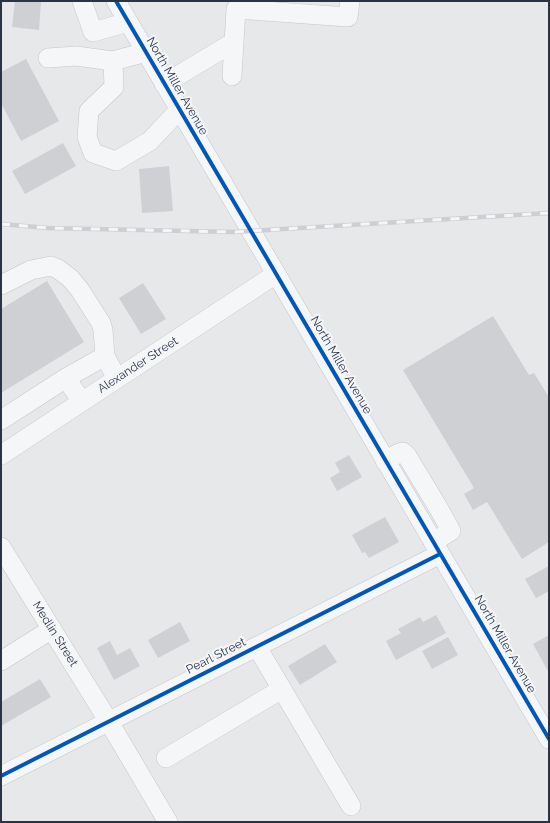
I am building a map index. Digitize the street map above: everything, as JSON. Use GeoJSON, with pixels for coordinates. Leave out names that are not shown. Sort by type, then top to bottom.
{"type":"FeatureCollection","features":[{"type":"Feature","properties":{"kind":"street"},"geometry":{"type":"LineString","coordinates":[[82,1],[93,32],[128,22]]}},
{"type":"Feature","properties":{"kind":"street","name":"North Miller Avenue"},"geometry":{"type":"LineString","coordinates":[[116,1],[436,548],[542,713],[549,739]]}},
{"type":"Feature","properties":{"kind":"street"},"geometry":{"type":"LineString","coordinates":[[232,76],[236,9],[348,16],[350,1]]}},
{"type":"Feature","properties":{"kind":"street"},"geometry":{"type":"LineString","coordinates":[[164,84],[234,42]]}},
{"type":"Feature","properties":{"kind":"street"},"geometry":{"type":"LineString","coordinates":[[48,58],[76,56],[113,61],[146,52]]}},
{"type":"Feature","properties":{"kind":"street"},"geometry":{"type":"LineString","coordinates":[[113,61],[114,86],[89,111],[87,137],[92,153],[116,161],[150,141],[179,110]]}},
{"type":"Feature","properties":{"kind":"street"},"geometry":{"type":"LineString","coordinates":[[1,285],[36,269],[51,266],[58,269],[70,278],[80,290],[101,323],[105,356],[117,379]]}},
{"type":"Feature","properties":{"kind":"street","name":"Alexander Street"},"geometry":{"type":"LineString","coordinates":[[3,449],[54,420],[276,274]]}},
{"type":"Feature","properties":{"kind":"street"},"geometry":{"type":"LineString","coordinates":[[1,420],[66,378],[105,356]]}},
{"type":"Feature","properties":{"kind":"street"},"geometry":{"type":"LineString","coordinates":[[66,378],[82,402]]}},
{"type":"Feature","properties":{"kind":"street"},"geometry":{"type":"LineString","coordinates":[[38,396],[54,420]]}},
{"type":"Feature","properties":{"kind":"street"},"geometry":{"type":"LineString","coordinates":[[385,461],[403,452],[422,480],[439,509],[420,519]]}},
{"type":"Feature","properties":{"kind":"street"},"geometry":{"type":"LineString","coordinates":[[403,491],[422,480]]}},
{"type":"Feature","properties":{"kind":"street","name":"Pearl Street"},"geometry":{"type":"LineString","coordinates":[[1,776],[256,647],[436,548],[451,532],[439,509]]}},
{"type":"Feature","properties":{"kind":"street","name":"Medlin Street"},"geometry":{"type":"LineString","coordinates":[[1,547],[109,722],[168,822]]}},
{"type":"Feature","properties":{"kind":"street"},"geometry":{"type":"LineString","coordinates":[[1,661],[52,629]]}},
{"type":"Feature","properties":{"kind":"street"},"geometry":{"type":"LineString","coordinates":[[256,647],[351,806]]}},
{"type":"Feature","properties":{"kind":"street"},"geometry":{"type":"LineString","coordinates":[[166,758],[282,689]]}},
{"type":"Feature","properties":{"kind":"building"},"geometry":{"type":"Polygon","coordinates":[[[15,1],[41,1],[39,30],[12,27],[15,1]]]}},
{"type":"Feature","properties":{"kind":"building"},"geometry":{"type":"Polygon","coordinates":[[[26,59],[59,121],[21,141],[1,103],[1,72],[26,59]]]}},
{"type":"Feature","properties":{"kind":"building"},"geometry":{"type":"Polygon","coordinates":[[[63,143],[76,166],[25,194],[12,171],[63,143]]]}},
{"type":"Feature","properties":{"kind":"building"},"geometry":{"type":"Polygon","coordinates":[[[169,166],[173,211],[142,213],[139,169],[169,166]]]}},
{"type":"Feature","properties":{"kind":"building"},"geometry":{"type":"Polygon","coordinates":[[[47,281],[84,342],[1,393],[1,309],[47,281]]]}},
{"type":"Feature","properties":{"kind":"building"},"geometry":{"type":"Polygon","coordinates":[[[143,283],[166,319],[141,334],[119,298],[143,283]]]}},
{"type":"Feature","properties":{"kind":"building"},"geometry":{"type":"Polygon","coordinates":[[[493,316],[529,375],[534,373],[549,397],[549,542],[522,559],[487,502],[473,510],[464,494],[474,488],[403,370],[493,316]]]}},
{"type":"Feature","properties":{"kind":"building"},"geometry":{"type":"Polygon","coordinates":[[[349,455],[362,477],[337,491],[330,478],[340,472],[335,463],[349,455]]]}},
{"type":"Feature","properties":{"kind":"building"},"geometry":{"type":"Polygon","coordinates":[[[385,517],[399,542],[369,558],[365,552],[362,553],[352,535],[385,517]]]}},
{"type":"Feature","properties":{"kind":"building"},"geometry":{"type":"Polygon","coordinates":[[[549,566],[549,591],[536,598],[525,579],[549,566]]]}},
{"type":"Feature","properties":{"kind":"building"},"geometry":{"type":"Polygon","coordinates":[[[436,615],[446,633],[396,660],[386,641],[401,633],[398,629],[420,617],[423,622],[436,615]]]}},
{"type":"Feature","properties":{"kind":"building"},"geometry":{"type":"Polygon","coordinates":[[[180,622],[190,641],[158,658],[148,640],[180,622]]]}},
{"type":"Feature","properties":{"kind":"building"},"geometry":{"type":"Polygon","coordinates":[[[549,635],[549,673],[533,644],[549,635]]]}},
{"type":"Feature","properties":{"kind":"building"},"geometry":{"type":"Polygon","coordinates":[[[448,637],[458,655],[432,669],[422,651],[448,637]]]}},
{"type":"Feature","properties":{"kind":"building"},"geometry":{"type":"Polygon","coordinates":[[[110,641],[117,655],[130,648],[140,666],[114,680],[97,648],[110,641]]]}},
{"type":"Feature","properties":{"kind":"building"},"geometry":{"type":"Polygon","coordinates":[[[325,644],[337,662],[300,685],[288,666],[325,644]]]}},
{"type":"Feature","properties":{"kind":"building"},"geometry":{"type":"Polygon","coordinates":[[[40,679],[51,697],[1,726],[1,702],[40,679]]]}},
{"type":"Feature","properties":{"kind":"railway"},"geometry":{"type":"LineString","coordinates":[[1,224],[48,228],[233,232],[549,213]]}},
{"type":"Feature","properties":{"kind":"cycle path"},"geometry":{"type":"LineString","coordinates":[[116,1],[549,739]]}},
{"type":"Feature","properties":{"kind":"cycle path"},"geometry":{"type":"LineString","coordinates":[[1,776],[440,554]]}}]}
